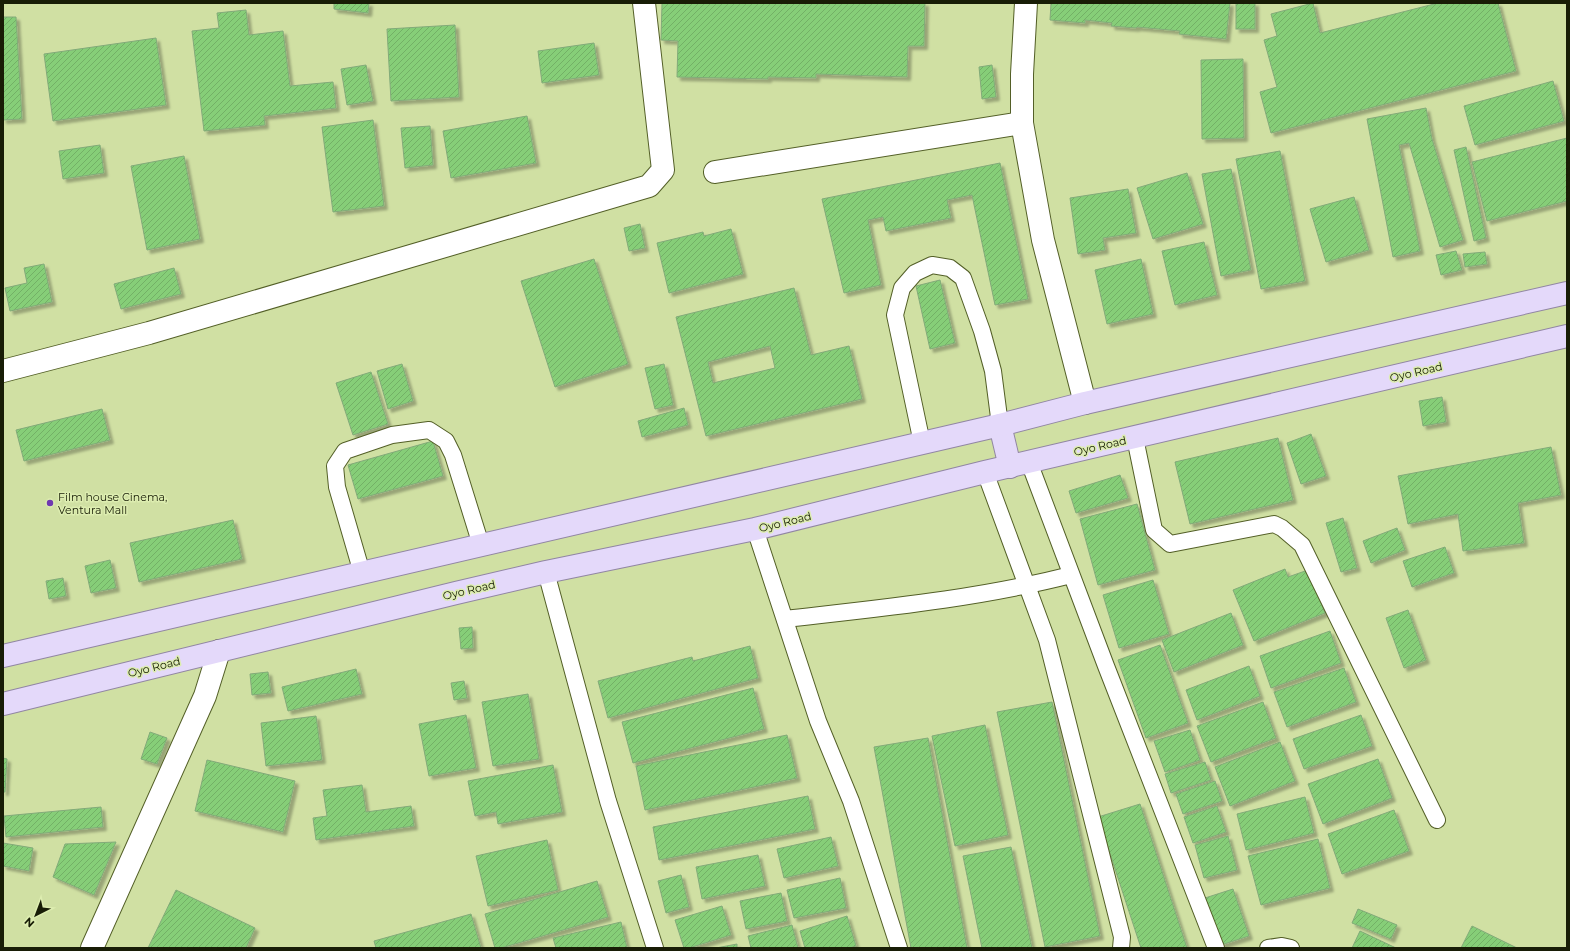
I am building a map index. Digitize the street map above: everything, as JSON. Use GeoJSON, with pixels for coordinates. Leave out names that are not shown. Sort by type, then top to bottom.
{"type":"FeatureCollection","features":[{"type":"Feature","properties":{"kind":"main road"},"geometry":{"type":"LineString","coordinates":[[3,656],[1000,425],[1085,403],[1567,293]]}},
{"type":"Feature","properties":{"kind":"main road","name":"Oyo Road"},"geometry":{"type":"LineString","coordinates":[[3,704],[456,593],[546,572],[756,529],[985,472],[1567,336]]}},
{"type":"Feature","properties":{"kind":"main road"},"geometry":{"type":"LineString","coordinates":[[1000,425],[1020,465]]}},
{"type":"Feature","properties":{"kind":"street"},"geometry":{"type":"LineString","coordinates":[[3,371],[150,333],[649,186],[663,170],[644,3]]}},
{"type":"Feature","properties":{"kind":"street"},"geometry":{"type":"LineString","coordinates":[[1026,3],[1022,74],[1022,123],[1043,240],[1085,403]]}},
{"type":"Feature","properties":{"kind":"street"},"geometry":{"type":"LineString","coordinates":[[715,172],[1022,123]]}},
{"type":"Feature","properties":{"kind":"street"},"geometry":{"type":"LineString","coordinates":[[92,948],[205,696],[218,651]]}},
{"type":"Feature","properties":{"kind":"lane"},"geometry":{"type":"LineString","coordinates":[[922,443],[895,315],[902,288],[915,272],[932,265],[950,268],[963,278],[982,331],[993,371],[1000,425]]}},
{"type":"Feature","properties":{"kind":"lane"},"geometry":{"type":"LineString","coordinates":[[362,572],[337,487],[335,466],[346,451],[392,435],[429,430],[446,441],[453,455],[481,545]]}},
{"type":"Feature","properties":{"kind":"lane"},"geometry":{"type":"LineString","coordinates":[[1135,438],[1154,530],[1170,544],[1274,524],[1282,528],[1302,545],[1437,820]]}},
{"type":"Feature","properties":{"kind":"lane"},"geometry":{"type":"LineString","coordinates":[[1020,465],[1071,575],[1216,948]]}},
{"type":"Feature","properties":{"kind":"lane"},"geometry":{"type":"LineString","coordinates":[[985,472],[1047,640],[1122,937],[1121,948]]}},
{"type":"Feature","properties":{"kind":"lane"},"geometry":{"type":"LineString","coordinates":[[756,529],[818,721],[851,801],[899,948]]}},
{"type":"Feature","properties":{"kind":"lane"},"geometry":{"type":"LineString","coordinates":[[546,572],[608,801],[655,948]]}},
{"type":"Feature","properties":{"kind":"lane"},"geometry":{"type":"LineString","coordinates":[[784,619],[943,601],[1028,586],[1071,575]]}},
{"type":"Feature","properties":{"kind":"lane"},"geometry":{"type":"LineString","coordinates":[[1268,948],[1282,946],[1291,948]]}},
{"type":"Feature","properties":{"kind":"building"},"geometry":{"type":"Polygon","coordinates":[[[334,3],[369,3],[368,13],[334,9],[334,3]]]}},
{"type":"Feature","properties":{"kind":"building"},"geometry":{"type":"Polygon","coordinates":[[[662,3],[925,3],[924,46],[908,46],[907,77],[816,74],[816,78],[768,77],[768,79],[677,77],[678,41],[661,40],[662,3]]]}},
{"type":"Feature","properties":{"kind":"building"},"geometry":{"type":"Polygon","coordinates":[[[1051,3],[1230,3],[1226,39],[1179,34],[1180,31],[1111,26],[1112,23],[1085,20],[1085,23],[1050,20],[1051,3]]]}},
{"type":"Feature","properties":{"kind":"building"},"geometry":{"type":"Polygon","coordinates":[[[1236,3],[1255,3],[1255,29],[1236,29],[1236,3]]]}},
{"type":"Feature","properties":{"kind":"building"},"geometry":{"type":"Polygon","coordinates":[[[1313,3],[1320,33],[1438,3],[1498,3],[1516,71],[1271,133],[1260,92],[1277,87],[1264,40],[1277,36],[1271,14],[1313,3]]]}},
{"type":"Feature","properties":{"kind":"building"},"geometry":{"type":"Polygon","coordinates":[[[246,10],[249,35],[283,31],[290,86],[333,82],[336,108],[264,116],[265,125],[204,131],[192,31],[219,28],[217,13],[246,10]]]}},
{"type":"Feature","properties":{"kind":"building"},"geometry":{"type":"Polygon","coordinates":[[[3,17],[16,17],[22,119],[3,120],[3,17]]]}},
{"type":"Feature","properties":{"kind":"building"},"geometry":{"type":"Polygon","coordinates":[[[455,25],[459,97],[391,101],[387,29],[455,25]]]}},
{"type":"Feature","properties":{"kind":"building"},"geometry":{"type":"Polygon","coordinates":[[[156,38],[166,105],[53,121],[44,54],[156,38]]]}},
{"type":"Feature","properties":{"kind":"building"},"geometry":{"type":"Polygon","coordinates":[[[594,43],[599,75],[542,83],[538,51],[594,43]]]}},
{"type":"Feature","properties":{"kind":"building"},"geometry":{"type":"Polygon","coordinates":[[[1243,59],[1244,138],[1202,139],[1201,60],[1243,59]]]}},
{"type":"Feature","properties":{"kind":"building"},"geometry":{"type":"Polygon","coordinates":[[[366,65],[373,101],[347,105],[341,69],[366,65]]]}},
{"type":"Feature","properties":{"kind":"building"},"geometry":{"type":"Polygon","coordinates":[[[992,65],[996,97],[982,99],[979,67],[992,65]]]}},
{"type":"Feature","properties":{"kind":"building"},"geometry":{"type":"Polygon","coordinates":[[[1553,81],[1564,121],[1475,145],[1464,106],[1553,81]]]}},
{"type":"Feature","properties":{"kind":"building"},"geometry":{"type":"Polygon","coordinates":[[[1426,108],[1432,139],[1463,240],[1440,247],[1409,143],[1399,145],[1420,251],[1393,257],[1367,119],[1426,108]]]}},
{"type":"Feature","properties":{"kind":"building"},"geometry":{"type":"Polygon","coordinates":[[[527,116],[536,163],[451,178],[443,131],[527,116]]]}},
{"type":"Feature","properties":{"kind":"building"},"geometry":{"type":"Polygon","coordinates":[[[373,120],[384,206],[333,212],[322,127],[373,120]]]}},
{"type":"Feature","properties":{"kind":"building"},"geometry":{"type":"Polygon","coordinates":[[[430,126],[433,165],[405,168],[401,128],[430,126]]]}},
{"type":"Feature","properties":{"kind":"building"},"geometry":{"type":"Polygon","coordinates":[[[1567,138],[1567,201],[1487,221],[1472,162],[1567,138]]]}},
{"type":"Feature","properties":{"kind":"building"},"geometry":{"type":"Polygon","coordinates":[[[100,145],[104,173],[63,179],[59,151],[100,145]]]}},
{"type":"Feature","properties":{"kind":"building"},"geometry":{"type":"Polygon","coordinates":[[[1466,147],[1486,238],[1474,241],[1454,150],[1466,147]]]}},
{"type":"Feature","properties":{"kind":"building"},"geometry":{"type":"Polygon","coordinates":[[[1280,151],[1305,281],[1261,289],[1236,159],[1280,151]]]}},
{"type":"Feature","properties":{"kind":"building"},"geometry":{"type":"Polygon","coordinates":[[[184,156],[200,239],[147,250],[131,166],[184,156]]]}},
{"type":"Feature","properties":{"kind":"building"},"geometry":{"type":"Polygon","coordinates":[[[1000,163],[1028,299],[995,305],[972,195],[947,200],[951,218],[886,231],[883,217],[868,220],[881,285],[844,293],[822,199],[1000,163]]]}},
{"type":"Feature","properties":{"kind":"building"},"geometry":{"type":"Polygon","coordinates":[[[1231,169],[1251,270],[1221,276],[1202,174],[1231,169]]]}},
{"type":"Feature","properties":{"kind":"building"},"geometry":{"type":"Polygon","coordinates":[[[1187,173],[1203,224],[1153,239],[1137,188],[1187,173]]]}},
{"type":"Feature","properties":{"kind":"building"},"geometry":{"type":"Polygon","coordinates":[[[1128,189],[1136,233],[1103,238],[1105,250],[1078,254],[1070,198],[1128,189]]]}},
{"type":"Feature","properties":{"kind":"building"},"geometry":{"type":"Polygon","coordinates":[[[1354,197],[1369,250],[1326,262],[1310,209],[1354,197]]]}},
{"type":"Feature","properties":{"kind":"building"},"geometry":{"type":"Polygon","coordinates":[[[640,224],[645,248],[629,251],[624,228],[640,224]]]}},
{"type":"Feature","properties":{"kind":"building"},"geometry":{"type":"Polygon","coordinates":[[[731,229],[743,274],[669,293],[657,243],[703,232],[704,236],[731,229]]]}},
{"type":"Feature","properties":{"kind":"building"},"geometry":{"type":"Polygon","coordinates":[[[1204,242],[1217,295],[1175,305],[1162,251],[1204,242]]]}},
{"type":"Feature","properties":{"kind":"building"},"geometry":{"type":"Polygon","coordinates":[[[1456,251],[1462,270],[1441,275],[1436,255],[1456,251]]]}},
{"type":"Feature","properties":{"kind":"building"},"geometry":{"type":"Polygon","coordinates":[[[1485,252],[1487,264],[1465,267],[1463,254],[1485,252]]]}},
{"type":"Feature","properties":{"kind":"building"},"geometry":{"type":"Polygon","coordinates":[[[594,259],[628,364],[555,387],[521,281],[594,259]]]}},
{"type":"Feature","properties":{"kind":"building"},"geometry":{"type":"Polygon","coordinates":[[[1141,259],[1153,314],[1107,324],[1095,270],[1141,259]]]}},
{"type":"Feature","properties":{"kind":"building"},"geometry":{"type":"Polygon","coordinates":[[[44,264],[52,302],[10,311],[5,288],[27,283],[24,268],[44,264]]]}},
{"type":"Feature","properties":{"kind":"building"},"geometry":{"type":"Polygon","coordinates":[[[174,268],[181,294],[121,309],[114,284],[174,268]]]}},
{"type":"Feature","properties":{"kind":"building"},"geometry":{"type":"Polygon","coordinates":[[[940,280],[955,343],[930,349],[916,286],[940,280]]]}},
{"type":"Feature","properties":{"kind":"building"},"geometry":{"type":"Polygon","coordinates":[[[794,288],[811,355],[849,346],[862,399],[706,436],[676,317],[794,288]],[[770,346],[708,362],[713,383],[775,368],[770,346]]]}},
{"type":"Feature","properties":{"kind":"building"},"geometry":{"type":"Polygon","coordinates":[[[402,364],[413,401],[388,409],[377,371],[402,364]]]}},
{"type":"Feature","properties":{"kind":"building"},"geometry":{"type":"Polygon","coordinates":[[[664,364],[673,405],[655,409],[645,368],[664,364]]]}},
{"type":"Feature","properties":{"kind":"building"},"geometry":{"type":"Polygon","coordinates":[[[371,372],[388,424],[353,435],[336,383],[371,372]]]}},
{"type":"Feature","properties":{"kind":"building"},"geometry":{"type":"Polygon","coordinates":[[[1442,397],[1446,422],[1423,426],[1419,401],[1442,397]]]}},
{"type":"Feature","properties":{"kind":"building"},"geometry":{"type":"Polygon","coordinates":[[[684,408],[688,425],[642,437],[638,421],[684,408]]]}},
{"type":"Feature","properties":{"kind":"building"},"geometry":{"type":"Polygon","coordinates":[[[102,409],[110,440],[24,461],[16,430],[102,409]]]}},
{"type":"Feature","properties":{"kind":"building"},"geometry":{"type":"Polygon","coordinates":[[[1311,434],[1326,476],[1301,484],[1287,443],[1311,434]]]}},
{"type":"Feature","properties":{"kind":"building"},"geometry":{"type":"Polygon","coordinates":[[[1278,438],[1293,500],[1190,524],[1175,462],[1278,438]]]}},
{"type":"Feature","properties":{"kind":"building"},"geometry":{"type":"Polygon","coordinates":[[[433,441],[443,476],[358,499],[348,465],[433,441]]]}},
{"type":"Feature","properties":{"kind":"building"},"geometry":{"type":"Polygon","coordinates":[[[1551,447],[1561,495],[1518,503],[1524,543],[1463,551],[1458,514],[1408,524],[1398,476],[1551,447]]]}},
{"type":"Feature","properties":{"kind":"building"},"geometry":{"type":"Polygon","coordinates":[[[1120,475],[1128,498],[1076,513],[1069,491],[1120,475]]]}},
{"type":"Feature","properties":{"kind":"building"},"geometry":{"type":"Polygon","coordinates":[[[1137,504],[1155,570],[1098,585],[1080,519],[1137,504]]]}},
{"type":"Feature","properties":{"kind":"building"},"geometry":{"type":"Polygon","coordinates":[[[1343,518],[1357,568],[1341,572],[1326,523],[1343,518]]]}},
{"type":"Feature","properties":{"kind":"building"},"geometry":{"type":"Polygon","coordinates":[[[233,520],[242,559],[139,582],[130,543],[233,520]]]}},
{"type":"Feature","properties":{"kind":"building"},"geometry":{"type":"Polygon","coordinates":[[[1397,528],[1405,550],[1371,563],[1363,541],[1397,528]]]}},
{"type":"Feature","properties":{"kind":"building"},"geometry":{"type":"Polygon","coordinates":[[[1445,547],[1454,573],[1412,587],[1403,561],[1445,547]]]}},
{"type":"Feature","properties":{"kind":"building"},"geometry":{"type":"Polygon","coordinates":[[[110,560],[116,588],[91,593],[85,566],[110,560]]]}},
{"type":"Feature","properties":{"kind":"building"},"geometry":{"type":"Polygon","coordinates":[[[1285,569],[1288,577],[1308,570],[1325,613],[1254,641],[1233,590],[1285,569]]]}},
{"type":"Feature","properties":{"kind":"building"},"geometry":{"type":"Polygon","coordinates":[[[63,578],[66,596],[49,599],[46,581],[63,578]]]}},
{"type":"Feature","properties":{"kind":"building"},"geometry":{"type":"Polygon","coordinates":[[[1153,580],[1169,634],[1119,648],[1103,595],[1153,580]]]}},
{"type":"Feature","properties":{"kind":"building"},"geometry":{"type":"Polygon","coordinates":[[[1408,610],[1426,660],[1404,668],[1386,618],[1408,610]]]}},
{"type":"Feature","properties":{"kind":"building"},"geometry":{"type":"Polygon","coordinates":[[[1231,613],[1243,645],[1174,672],[1162,640],[1231,613]]]}},
{"type":"Feature","properties":{"kind":"building"},"geometry":{"type":"Polygon","coordinates":[[[472,627],[473,648],[461,649],[459,628],[472,627]]]}},
{"type":"Feature","properties":{"kind":"building"},"geometry":{"type":"Polygon","coordinates":[[[1330,631],[1341,663],[1271,688],[1260,656],[1330,631]]]}},
{"type":"Feature","properties":{"kind":"building"},"geometry":{"type":"Polygon","coordinates":[[[1160,645],[1188,723],[1146,738],[1118,660],[1160,645]]]}},
{"type":"Feature","properties":{"kind":"building"},"geometry":{"type":"Polygon","coordinates":[[[750,646],[758,678],[608,718],[598,681],[692,657],[693,661],[750,646]]]}},
{"type":"Feature","properties":{"kind":"building"},"geometry":{"type":"Polygon","coordinates":[[[1249,666],[1260,696],[1197,720],[1186,690],[1249,666]]]}},
{"type":"Feature","properties":{"kind":"building"},"geometry":{"type":"Polygon","coordinates":[[[1344,668],[1356,702],[1287,727],[1274,692],[1344,668]]]}},
{"type":"Feature","properties":{"kind":"building"},"geometry":{"type":"Polygon","coordinates":[[[356,669],[362,694],[288,711],[282,687],[356,669]]]}},
{"type":"Feature","properties":{"kind":"building"},"geometry":{"type":"Polygon","coordinates":[[[268,672],[271,693],[252,695],[250,674],[268,672]]]}},
{"type":"Feature","properties":{"kind":"building"},"geometry":{"type":"Polygon","coordinates":[[[464,681],[467,698],[454,700],[451,683],[464,681]]]}},
{"type":"Feature","properties":{"kind":"building"},"geometry":{"type":"Polygon","coordinates":[[[753,688],[764,729],[633,763],[622,722],[753,688]]]}},
{"type":"Feature","properties":{"kind":"building"},"geometry":{"type":"Polygon","coordinates":[[[528,694],[539,759],[493,766],[482,702],[528,694]]]}},
{"type":"Feature","properties":{"kind":"building"},"geometry":{"type":"Polygon","coordinates":[[[1052,702],[1100,936],[1045,947],[997,712],[1052,702]]]}},
{"type":"Feature","properties":{"kind":"building"},"geometry":{"type":"Polygon","coordinates":[[[1263,702],[1276,738],[1211,762],[1197,726],[1263,702]]]}},
{"type":"Feature","properties":{"kind":"building"},"geometry":{"type":"Polygon","coordinates":[[[466,715],[476,768],[429,776],[419,724],[466,715]]]}},
{"type":"Feature","properties":{"kind":"building"},"geometry":{"type":"Polygon","coordinates":[[[1361,715],[1372,746],[1304,769],[1293,739],[1361,715]]]}},
{"type":"Feature","properties":{"kind":"building"},"geometry":{"type":"Polygon","coordinates":[[[316,716],[322,760],[266,766],[261,723],[316,716]]]}},
{"type":"Feature","properties":{"kind":"building"},"geometry":{"type":"Polygon","coordinates":[[[985,725],[1008,835],[955,846],[932,736],[985,725]]]}},
{"type":"Feature","properties":{"kind":"building"},"geometry":{"type":"Polygon","coordinates":[[[1190,730],[1200,760],[1165,772],[1154,741],[1190,730]]]}},
{"type":"Feature","properties":{"kind":"building"},"geometry":{"type":"Polygon","coordinates":[[[150,732],[167,738],[157,764],[141,759],[150,732]]]}},
{"type":"Feature","properties":{"kind":"building"},"geometry":{"type":"Polygon","coordinates":[[[787,735],[797,778],[645,810],[636,766],[787,735]]]}},
{"type":"Feature","properties":{"kind":"building"},"geometry":{"type":"Polygon","coordinates":[[[928,738],[967,948],[911,948],[874,747],[928,738]]]}},
{"type":"Feature","properties":{"kind":"building"},"geometry":{"type":"Polygon","coordinates":[[[1280,742],[1295,781],[1230,806],[1215,767],[1280,742]]]}},
{"type":"Feature","properties":{"kind":"building"},"geometry":{"type":"Polygon","coordinates":[[[3,758],[7,759],[5,792],[3,792],[3,758]]]}},
{"type":"Feature","properties":{"kind":"building"},"geometry":{"type":"Polygon","coordinates":[[[1378,759],[1392,798],[1323,824],[1308,784],[1378,759]]]}},
{"type":"Feature","properties":{"kind":"building"},"geometry":{"type":"Polygon","coordinates":[[[207,760],[295,781],[283,832],[195,811],[207,760]]]}},
{"type":"Feature","properties":{"kind":"building"},"geometry":{"type":"Polygon","coordinates":[[[1205,762],[1211,780],[1171,793],[1165,774],[1205,762]]]}},
{"type":"Feature","properties":{"kind":"building"},"geometry":{"type":"Polygon","coordinates":[[[553,765],[562,812],[498,824],[496,812],[475,816],[468,781],[553,765]]]}},
{"type":"Feature","properties":{"kind":"building"},"geometry":{"type":"Polygon","coordinates":[[[1215,781],[1222,801],[1183,814],[1176,794],[1215,781]]]}},
{"type":"Feature","properties":{"kind":"building"},"geometry":{"type":"Polygon","coordinates":[[[362,785],[366,812],[411,806],[414,826],[316,840],[313,818],[327,816],[323,790],[362,785]]]}},
{"type":"Feature","properties":{"kind":"building"},"geometry":{"type":"Polygon","coordinates":[[[808,796],[815,829],[659,860],[653,827],[808,796]]]}},
{"type":"Feature","properties":{"kind":"building"},"geometry":{"type":"Polygon","coordinates":[[[1305,797],[1314,833],[1246,850],[1237,814],[1305,797]]]}},
{"type":"Feature","properties":{"kind":"building"},"geometry":{"type":"Polygon","coordinates":[[[1140,804],[1187,948],[1141,948],[1098,817],[1140,804]]]}},
{"type":"Feature","properties":{"kind":"building"},"geometry":{"type":"Polygon","coordinates":[[[1217,806],[1226,832],[1193,843],[1184,817],[1217,806]]]}},
{"type":"Feature","properties":{"kind":"building"},"geometry":{"type":"Polygon","coordinates":[[[101,807],[103,827],[6,837],[4,816],[101,807]]]}},
{"type":"Feature","properties":{"kind":"building"},"geometry":{"type":"Polygon","coordinates":[[[1394,810],[1409,851],[1342,874],[1328,834],[1394,810]]]}},
{"type":"Feature","properties":{"kind":"building"},"geometry":{"type":"Polygon","coordinates":[[[1228,836],[1237,870],[1204,878],[1195,845],[1228,836]]]}},
{"type":"Feature","properties":{"kind":"building"},"geometry":{"type":"Polygon","coordinates":[[[831,837],[838,866],[784,878],[777,849],[831,837]]]}},
{"type":"Feature","properties":{"kind":"building"},"geometry":{"type":"Polygon","coordinates":[[[1318,839],[1330,888],[1261,905],[1248,856],[1318,839]]]}},
{"type":"Feature","properties":{"kind":"building"},"geometry":{"type":"Polygon","coordinates":[[[547,840],[558,890],[488,906],[476,856],[547,840]]]}},
{"type":"Feature","properties":{"kind":"building"},"geometry":{"type":"Polygon","coordinates":[[[116,842],[94,895],[53,877],[65,844],[116,842]]]}},
{"type":"Feature","properties":{"kind":"building"},"geometry":{"type":"Polygon","coordinates":[[[3,843],[33,848],[29,871],[3,866],[3,843]]]}},
{"type":"Feature","properties":{"kind":"building"},"geometry":{"type":"Polygon","coordinates":[[[1011,847],[1032,948],[982,948],[963,856],[1011,847]]]}},
{"type":"Feature","properties":{"kind":"building"},"geometry":{"type":"Polygon","coordinates":[[[758,855],[765,886],[702,899],[696,867],[758,855]]]}},
{"type":"Feature","properties":{"kind":"building"},"geometry":{"type":"Polygon","coordinates":[[[681,875],[689,907],[666,913],[658,881],[681,875]]]}},
{"type":"Feature","properties":{"kind":"building"},"geometry":{"type":"Polygon","coordinates":[[[840,878],[846,908],[794,918],[787,890],[840,878]]]}},
{"type":"Feature","properties":{"kind":"building"},"geometry":{"type":"Polygon","coordinates":[[[597,881],[608,917],[501,948],[495,948],[485,914],[597,881]]]}},
{"type":"Feature","properties":{"kind":"building"},"geometry":{"type":"Polygon","coordinates":[[[1233,889],[1249,936],[1221,945],[1205,898],[1233,889]]]}},
{"type":"Feature","properties":{"kind":"building"},"geometry":{"type":"Polygon","coordinates":[[[176,890],[255,928],[246,948],[148,948],[176,890]]]}},
{"type":"Feature","properties":{"kind":"building"},"geometry":{"type":"Polygon","coordinates":[[[781,893],[787,921],[746,929],[740,901],[781,893]]]}},
{"type":"Feature","properties":{"kind":"building"},"geometry":{"type":"Polygon","coordinates":[[[722,906],[731,935],[689,948],[684,948],[675,920],[722,906]]]}},
{"type":"Feature","properties":{"kind":"building"},"geometry":{"type":"Polygon","coordinates":[[[1358,909],[1397,925],[1391,939],[1352,923],[1358,909]]]}},
{"type":"Feature","properties":{"kind":"building"},"geometry":{"type":"Polygon","coordinates":[[[471,914],[481,948],[376,948],[374,941],[471,914]]]}},
{"type":"Feature","properties":{"kind":"building"},"geometry":{"type":"Polygon","coordinates":[[[847,916],[856,946],[850,948],[805,948],[800,931],[847,916]]]}},
{"type":"Feature","properties":{"kind":"building"},"geometry":{"type":"Polygon","coordinates":[[[621,922],[627,948],[556,948],[553,938],[621,922]]]}},
{"type":"Feature","properties":{"kind":"building"},"geometry":{"type":"Polygon","coordinates":[[[792,925],[798,948],[751,948],[748,936],[792,925]]]}},
{"type":"Feature","properties":{"kind":"building"},"geometry":{"type":"Polygon","coordinates":[[[1472,926],[1517,948],[1461,948],[1472,926]]]}},
{"type":"Feature","properties":{"kind":"building"},"geometry":{"type":"Polygon","coordinates":[[[1360,931],[1396,948],[1352,948],[1360,931]]]}},
{"type":"Feature","properties":{"kind":"building"},"geometry":{"type":"Polygon","coordinates":[[[737,944],[737,948],[716,948],[737,944]]]}},
{"type":"Feature","properties":{"kind":"place","name":"Film house Cinema, Ventura Mall"},"geometry":{"type":"Point","coordinates":[50,503]}}]}
